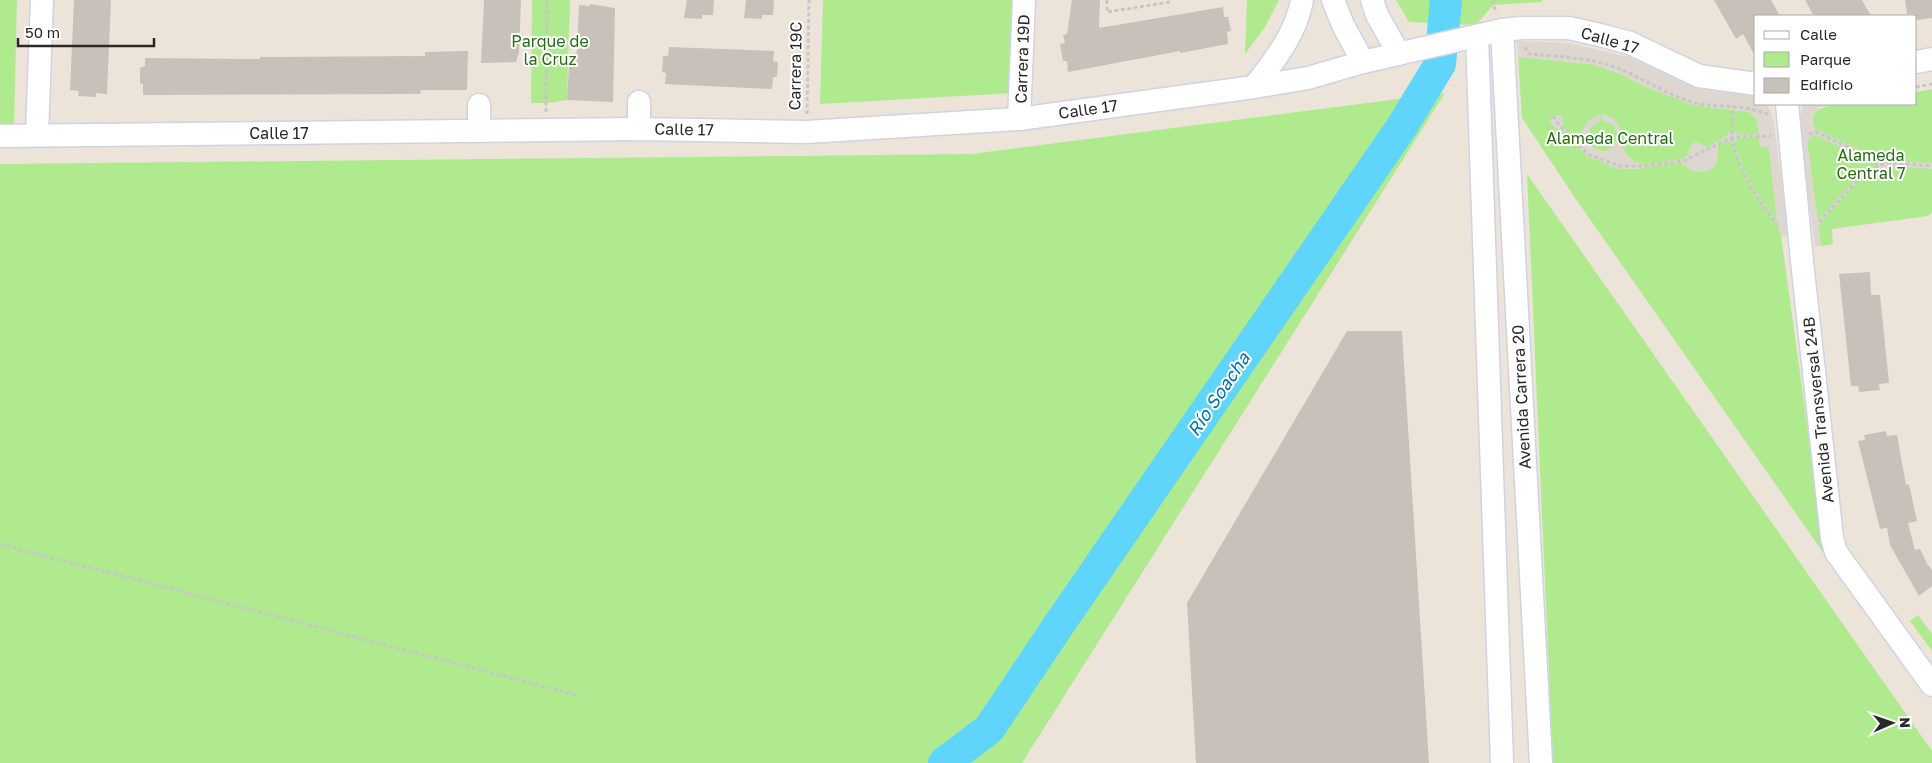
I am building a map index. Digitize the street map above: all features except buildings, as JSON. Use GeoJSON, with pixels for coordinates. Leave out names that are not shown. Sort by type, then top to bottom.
{"type":"FeatureCollection","features":[{"type":"Feature","properties":{"kind":"street"},"geometry":{"type":"LineString","coordinates":[[36,134],[42,0]]}},
{"type":"Feature","properties":{"kind":"street","name":"Carrera 19D"},"geometry":{"type":"LineString","coordinates":[[1020,118],[1024,0]]}},
{"type":"Feature","properties":{"kind":"street"},"geometry":{"type":"LineString","coordinates":[[1254,87],[1282,51],[1300,10],[1302,0]]}},
{"type":"Feature","properties":{"kind":"street"},"geometry":{"type":"LineString","coordinates":[[1333,0],[1343,25],[1363,62]]}},
{"type":"Feature","properties":{"kind":"street"},"geometry":{"type":"LineString","coordinates":[[1372,0],[1377,15],[1398,54]]}},
{"type":"Feature","properties":{"kind":"street","name":"Calle 17"},"geometry":{"type":"LineString","coordinates":[[0,136],[36,134],[638,128],[807,132],[1020,118],[1308,78],[1363,62],[1512,29],[1569,28],[1600,34],[1630,43],[1699,76],[1754,84]]}},
{"type":"Feature","properties":{"kind":"street","name":"Avenida Carrera 20"},"geometry":{"type":"LineString","coordinates":[[1512,29],[1541,763]]}},
{"type":"Feature","properties":{"kind":"street","name":"Avenida Carrera 20"},"geometry":{"type":"LineString","coordinates":[[1468,38],[1502,763]]}},
{"type":"Feature","properties":{"kind":"street"},"geometry":{"type":"LineString","coordinates":[[1917,62],[1932,59]]}},
{"type":"Feature","properties":{"kind":"street"},"geometry":{"type":"LineString","coordinates":[[638,128],[639,102]]}},
{"type":"Feature","properties":{"kind":"street"},"geometry":{"type":"LineString","coordinates":[[479,105],[479,131]]}},
{"type":"Feature","properties":{"kind":"street","name":"Avenida Transversal 24B"},"geometry":{"type":"LineString","coordinates":[[1788,119],[1832,538],[1836,552],[1932,685]]}},
{"type":"Feature","properties":{"kind":"path"},"geometry":{"type":"LineString","coordinates":[[544,129],[547,103],[547,0]]}},
{"type":"Feature","properties":{"kind":"path","name":"Carrera 19C"},"geometry":{"type":"LineString","coordinates":[[807,132],[809,0]]}},
{"type":"Feature","properties":{"kind":"path"},"geometry":{"type":"LineString","coordinates":[[1107,0],[1107,12],[1170,2],[1170,0]]}},
{"type":"Feature","properties":{"kind":"path"},"geometry":{"type":"LineString","coordinates":[[1512,29],[1523,42],[1528,54],[1592,61],[1621,70],[1694,102],[1760,110],[1773,117],[1788,119],[1880,162],[1932,166]]}},
{"type":"Feature","properties":{"kind":"path"},"geometry":{"type":"LineString","coordinates":[[1917,87],[1932,84]]}},
{"type":"Feature","properties":{"kind":"path"},"geometry":{"type":"LineString","coordinates":[[1733,111],[1733,137],[1737,156],[1747,179],[1778,226],[1818,223],[1863,175],[1887,162]]}},
{"type":"Feature","properties":{"kind":"path"},"geometry":{"type":"LineString","coordinates":[[1553,116],[1560,126],[1588,154],[1620,166],[1644,166],[1683,161],[1727,138],[1788,119]]}},
{"type":"Feature","properties":{"kind":"path"},"geometry":{"type":"LineString","coordinates":[[0,544],[580,696]]}},
{"type":"Feature","properties":{"kind":"green space"},"geometry":{"type":"Polygon","coordinates":[[[0,0],[17,0],[14,126],[0,126],[0,0]]]}},
{"type":"Feature","properties":{"kind":"green space","name":"Parque de la Cruz"},"geometry":{"type":"Polygon","coordinates":[[[532,0],[570,0],[567,100],[531,103],[532,0]]]}},
{"type":"Feature","properties":{"kind":"green space"},"geometry":{"type":"Polygon","coordinates":[[[823,0],[1031,0],[1031,92],[820,104],[823,0]]]}},
{"type":"Feature","properties":{"kind":"green space"},"geometry":{"type":"Polygon","coordinates":[[[1247,0],[1279,0],[1265,27],[1245,54],[1247,0]]]}},
{"type":"Feature","properties":{"kind":"green space"},"geometry":{"type":"Polygon","coordinates":[[[1396,0],[1542,0],[1542,2],[1493,5],[1476,25],[1409,22],[1396,0]]]}},
{"type":"Feature","properties":{"kind":"green space","name":"Alameda Central"},"geometry":{"type":"Polygon","coordinates":[[[1518,57],[1592,64],[1621,74],[1644,86],[1693,105],[1749,112],[1757,119],[1760,145],[1769,148],[1825,555],[1573,195],[1522,118],[1518,57]]]}},
{"type":"Feature","properties":{"kind":"green space","name":"Alameda Central 7"},"geometry":{"type":"Polygon","coordinates":[[[1932,89],[1932,212],[1928,216],[1832,229],[1833,244],[1821,246],[1807,141],[1816,132],[1812,121],[1814,114],[1820,109],[1838,105],[1917,105],[1917,92],[1932,89]]]}},
{"type":"Feature","properties":{"kind":"green space"},"geometry":{"type":"Polygon","coordinates":[[[1445,93],[1022,763],[0,763],[0,164],[971,154],[1445,93]]]}},
{"type":"Feature","properties":{"kind":"green space"},"geometry":{"type":"Polygon","coordinates":[[[1527,174],[1932,751],[1932,763],[1553,763],[1527,174]]]}},
{"type":"Feature","properties":{"kind":"green space"},"geometry":{"type":"Polygon","coordinates":[[[1918,615],[1932,634],[1932,651],[1910,621],[1918,615]]]}},
{"type":"Feature","properties":{"kind":"shaded area"},"geometry":{"type":"Polygon","coordinates":[[[1517,41],[1569,43],[1629,57],[1693,86],[1754,94],[1754,105],[1767,105],[1773,117],[1789,236],[1780,236],[1779,229],[1746,179],[1732,143],[1726,141],[1718,145],[1718,159],[1714,167],[1705,172],[1692,171],[1681,162],[1638,169],[1619,169],[1587,156],[1563,131],[1554,127],[1550,122],[1553,116],[1560,115],[1563,119],[1563,127],[1576,137],[1580,135],[1587,122],[1596,116],[1601,115],[1606,115],[1615,120],[1621,130],[1622,146],[1628,156],[1635,162],[1644,165],[1681,159],[1689,154],[1690,147],[1694,142],[1707,147],[1724,138],[1731,131],[1739,135],[1758,134],[1757,119],[1749,112],[1693,105],[1644,86],[1621,74],[1592,64],[1518,57],[1517,41]],[[1601,115],[1600,121],[1590,128],[1588,137],[1591,146],[1600,151],[1613,146],[1618,138],[1612,124],[1603,121],[1601,115]],[[1759,137],[1739,138],[1733,143],[1748,179],[1777,223],[1769,148],[1760,146],[1759,137]]]}},
{"type":"Feature","properties":{"kind":"shaded area"},"geometry":{"type":"Polygon","coordinates":[[[1803,105],[1834,105],[1820,107],[1814,113],[1811,122],[1815,129],[1880,160],[1887,157],[1892,161],[1932,163],[1932,169],[1892,166],[1886,170],[1880,168],[1863,176],[1818,225],[1821,246],[1815,246],[1799,123],[1803,105]],[[1814,135],[1807,141],[1818,220],[1862,173],[1880,164],[1814,135]]]}},
{"type":"Feature","properties":{"kind":"waterway","name":"Río Soacha"},"geometry":{"type":"LineString","coordinates":[[944,763],[989,729],[1401,128],[1440,64],[1446,0]]}}]}
